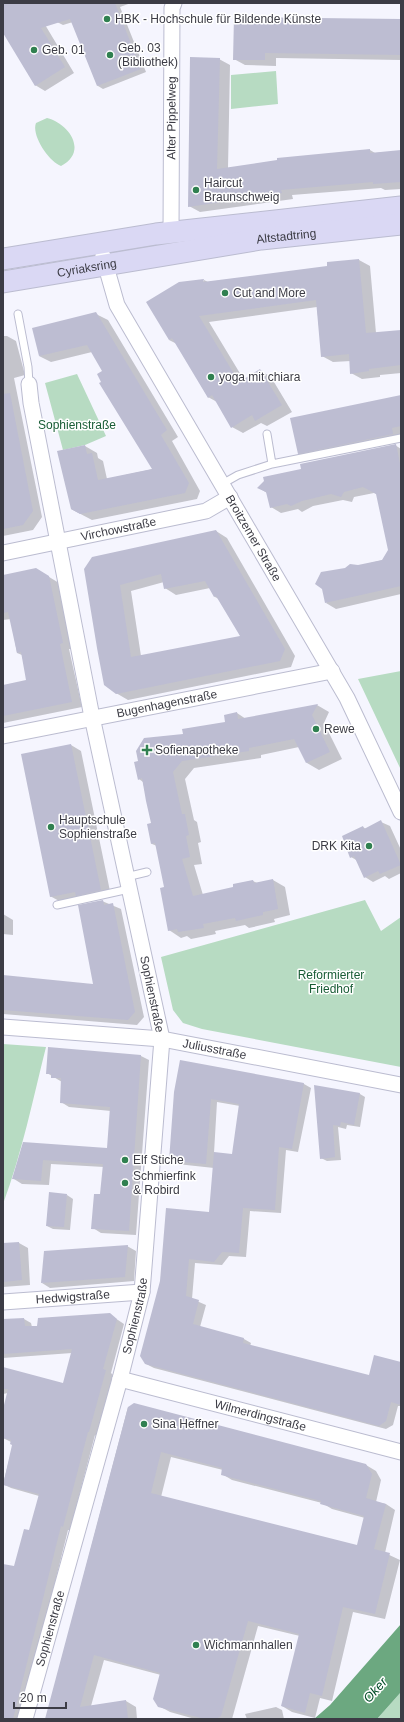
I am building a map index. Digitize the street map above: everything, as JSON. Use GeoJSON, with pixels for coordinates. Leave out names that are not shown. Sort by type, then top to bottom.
{"type":"FeatureCollection","features":[{"type":"Feature","properties":{"kind":"main road","name":"Altstadtring"},"geometry":{"type":"LineString","coordinates":[[171,232],[401,207]]}},
{"type":"Feature","properties":{"kind":"main road","name":"Altstadtring"},"geometry":{"type":"LineString","coordinates":[[172,255],[261,239],[401,224]]}},
{"type":"Feature","properties":{"kind":"main road","name":"Cyriaksring"},"geometry":{"type":"LineString","coordinates":[[3,259],[171,232]]}},
{"type":"Feature","properties":{"kind":"main road","name":"Cyriaksring"},"geometry":{"type":"LineString","coordinates":[[3,282],[172,255]]}},
{"type":"Feature","properties":{"kind":"street","name":"Alter Pippelweg"},"geometry":{"type":"LineString","coordinates":[[171,232],[173,5]]}},
{"type":"Feature","properties":{"kind":"street","name":"Broitzemer Straße"},"geometry":{"type":"LineString","coordinates":[[101,243],[105,265],[117,305],[332,671],[347,698],[401,812]]}},
{"type":"Feature","properties":{"kind":"street","name":"Sophienstraße"},"geometry":{"type":"LineString","coordinates":[[25,1719],[120,1379],[142,1292],[162,1039],[92,717],[57,542],[31,403],[29,384]]}},
{"type":"Feature","properties":{"kind":"street","name":"Virchowstraße"},"geometry":{"type":"LineString","coordinates":[[3,553],[206,511],[230,497]]}},
{"type":"Feature","properties":{"kind":"street","name":"Bugenhagenstraße"},"geometry":{"type":"LineString","coordinates":[[3,736],[92,717],[332,671]]}},
{"type":"Feature","properties":{"kind":"street","name":"Juliusstraße"},"geometry":{"type":"LineString","coordinates":[[3,1027],[162,1039],[401,1085]]}},
{"type":"Feature","properties":{"kind":"street","name":"Hedwigstraße"},"geometry":{"type":"LineString","coordinates":[[3,1302],[142,1292]]}},
{"type":"Feature","properties":{"kind":"street","name":"Wilmerdingstraße"},"geometry":{"type":"LineString","coordinates":[[120,1379],[401,1452]]}},
{"type":"Feature","properties":{"kind":"lane","name":"Sophienstraße"},"geometry":{"type":"LineString","coordinates":[[18,314],[28,367],[29,384]]}},
{"type":"Feature","properties":{"kind":"lane"},"geometry":{"type":"LineString","coordinates":[[267,434],[272,464]]}},
{"type":"Feature","properties":{"kind":"lane"},"geometry":{"type":"LineString","coordinates":[[222,484],[238,475],[272,464],[401,438]]}},
{"type":"Feature","properties":{"kind":"lane"},"geometry":{"type":"LineString","coordinates":[[57,905],[128,883],[147,872]]}},
{"type":"Feature","properties":{"kind":"green space"},"geometry":{"type":"Polygon","coordinates":[[[276,71],[278,104],[231,109],[231,75],[276,71]]]}},
{"type":"Feature","properties":{"kind":"green space"},"geometry":{"type":"Polygon","coordinates":[[[47,118],[63,126],[73,139],[73,153],[69,160],[61,166],[46,154],[36,134],[36,123],[47,118]]]}},
{"type":"Feature","properties":{"kind":"green space","name":"Sophienstraße"},"geometry":{"type":"Polygon","coordinates":[[[77,374],[106,436],[85,445],[63,450],[45,383],[77,374]]]}},
{"type":"Feature","properties":{"kind":"green space"},"geometry":{"type":"Polygon","coordinates":[[[401,671],[401,770],[358,679],[401,671]]]}},
{"type":"Feature","properties":{"kind":"green space","name":"Reformierter Friedhof"},"geometry":{"type":"Polygon","coordinates":[[[365,900],[381,931],[401,917],[401,1067],[202,1029],[183,1023],[173,1010],[161,957],[365,900]]]}},
{"type":"Feature","properties":{"kind":"green space"},"geometry":{"type":"Polygon","coordinates":[[[3,1044],[46,1047],[22,1146],[3,1204],[3,1044]]]}},
{"type":"Feature","properties":{"kind":"green space"},"geometry":{"type":"Polygon","coordinates":[[[401,1692],[401,1719],[377,1719],[401,1692]]]}},
{"type":"Feature","properties":{"kind":"water","name":"Oker"},"geometry":{"type":"Polygon","coordinates":[[[401,1624],[401,1692],[377,1719],[314,1719],[330,1705],[401,1624]]]}},
{"type":"Feature","properties":{"kind":"building"},"geometry":{"type":"Polygon","coordinates":[[[3,3],[115,3],[141,69],[97,86],[70,19],[41,28],[65,67],[35,86],[3,33],[3,3]]]}},
{"type":"Feature","properties":{"kind":"building"},"geometry":{"type":"Polygon","coordinates":[[[234,17],[401,19],[401,55],[265,53],[265,60],[233,60],[234,17]]]}},
{"type":"Feature","properties":{"kind":"building"},"geometry":{"type":"Polygon","coordinates":[[[190,57],[220,58],[217,169],[277,160],[277,158],[370,149],[370,153],[401,150],[401,182],[373,184],[373,182],[281,190],[282,193],[188,207],[190,57]]]}},
{"type":"Feature","properties":{"kind":"building"},"geometry":{"type":"Polygon","coordinates":[[[359,259],[366,333],[401,330],[401,365],[369,369],[369,371],[350,374],[349,354],[321,357],[316,300],[199,316],[239,382],[260,369],[282,405],[255,421],[252,415],[231,428],[212,395],[208,398],[172,338],[169,340],[146,302],[179,282],[204,279],[203,282],[327,266],[327,262],[359,259]]]}},
{"type":"Feature","properties":{"kind":"building"},"geometry":{"type":"Polygon","coordinates":[[[96,312],[167,430],[161,435],[189,483],[185,493],[80,514],[71,509],[57,451],[85,445],[87,454],[92,453],[98,480],[152,469],[99,383],[101,382],[97,374],[102,371],[87,345],[39,356],[32,328],[96,312]]]}},
{"type":"Feature","properties":{"kind":"building"},"geometry":{"type":"Polygon","coordinates":[[[10,393],[33,511],[23,525],[3,529],[3,394],[10,393]]]}},
{"type":"Feature","properties":{"kind":"building"},"geometry":{"type":"Polygon","coordinates":[[[401,395],[401,426],[392,428],[393,434],[298,454],[290,418],[401,395]]]}},
{"type":"Feature","properties":{"kind":"building"},"geometry":{"type":"Polygon","coordinates":[[[396,444],[401,469],[401,586],[325,603],[322,589],[315,584],[321,572],[345,568],[350,564],[358,565],[382,560],[388,550],[376,494],[363,487],[344,492],[341,497],[331,494],[302,501],[291,506],[287,504],[270,508],[266,492],[257,488],[264,481],[263,477],[301,469],[300,464],[396,444]]]}},
{"type":"Feature","properties":{"kind":"building"},"geometry":{"type":"Polygon","coordinates":[[[216,530],[285,649],[280,661],[116,694],[104,685],[97,648],[84,569],[92,557],[216,530]],[[161,574],[120,585],[131,657],[240,636],[216,596],[214,597],[205,581],[164,589],[161,574]]]}},
{"type":"Feature","properties":{"kind":"building"},"geometry":{"type":"Polygon","coordinates":[[[36,568],[49,576],[63,643],[60,644],[72,702],[3,716],[3,685],[26,680],[21,652],[17,653],[8,612],[3,613],[3,575],[36,568]]]}},
{"type":"Feature","properties":{"kind":"building"},"geometry":{"type":"Polygon","coordinates":[[[318,704],[312,715],[330,752],[306,763],[294,739],[249,748],[249,751],[182,761],[173,772],[182,814],[185,814],[189,835],[186,836],[190,857],[182,859],[193,896],[233,887],[233,884],[253,880],[254,883],[273,879],[278,909],[263,912],[263,915],[236,921],[235,918],[203,924],[204,928],[178,932],[177,929],[168,931],[160,888],[164,887],[155,843],[151,844],[147,824],[151,823],[142,778],[138,780],[134,762],[138,761],[136,751],[144,738],[183,734],[182,729],[225,722],[224,715],[237,712],[238,719],[318,704]]]}},
{"type":"Feature","properties":{"kind":"building","name":"Hauptschule Sophienstraße"},"geometry":{"type":"Polygon","coordinates":[[[71,744],[101,890],[76,896],[75,892],[50,897],[21,754],[71,744]]]}},
{"type":"Feature","properties":{"kind":"building","name":"DRK Kita"},"geometry":{"type":"Polygon","coordinates":[[[381,820],[401,865],[380,874],[378,871],[364,878],[354,856],[350,858],[342,836],[363,826],[364,829],[381,820]]]}},
{"type":"Feature","properties":{"kind":"building"},"geometry":{"type":"Polygon","coordinates":[[[103,900],[104,905],[113,903],[135,1012],[128,1020],[3,1010],[3,975],[93,984],[78,905],[103,900]]]}},
{"type":"Feature","properties":{"kind":"building"},"geometry":{"type":"Polygon","coordinates":[[[48,1047],[141,1055],[129,1231],[91,1229],[94,1194],[100,1194],[103,1164],[43,1160],[41,1181],[12,1179],[23,1142],[107,1148],[110,1107],[60,1103],[61,1078],[51,1078],[51,1074],[46,1074],[48,1047]]]}},
{"type":"Feature","properties":{"kind":"building"},"geometry":{"type":"Polygon","coordinates":[[[180,1060],[304,1083],[292,1149],[279,1147],[275,1210],[243,1208],[239,1253],[222,1252],[214,1262],[189,1259],[186,1296],[199,1300],[193,1324],[244,1338],[243,1343],[369,1375],[374,1355],[401,1362],[401,1405],[391,1402],[386,1421],[379,1426],[145,1364],[140,1356],[160,1281],[166,1208],[209,1212],[214,1152],[232,1154],[239,1104],[211,1099],[206,1164],[169,1161],[174,1092],[180,1060]]]}},
{"type":"Feature","properties":{"kind":"building"},"geometry":{"type":"Polygon","coordinates":[[[314,1085],[360,1093],[354,1125],[341,1122],[340,1126],[333,1125],[335,1157],[320,1159],[314,1085]]]}},
{"type":"Feature","properties":{"kind":"building"},"geometry":{"type":"Polygon","coordinates":[[[49,1192],[67,1194],[64,1227],[46,1226],[49,1192]]]}},
{"type":"Feature","properties":{"kind":"building"},"geometry":{"type":"Polygon","coordinates":[[[19,1242],[22,1280],[3,1282],[3,1243],[19,1242]]]}},
{"type":"Feature","properties":{"kind":"building"},"geometry":{"type":"Polygon","coordinates":[[[128,1245],[125,1277],[41,1283],[44,1251],[128,1245]]]}},
{"type":"Feature","properties":{"kind":"building"},"geometry":{"type":"Polygon","coordinates":[[[110,1313],[117,1319],[103,1369],[106,1370],[63,1527],[61,1526],[13,1719],[3,1719],[3,1564],[14,1566],[24,1529],[29,1530],[39,1494],[3,1485],[12,1445],[10,1444],[11,1440],[3,1438],[3,1409],[8,1389],[3,1389],[3,1367],[63,1383],[72,1349],[3,1354],[3,1319],[24,1318],[25,1326],[37,1326],[38,1318],[110,1313]]]}},
{"type":"Feature","properties":{"kind":"building"},"geometry":{"type":"Polygon","coordinates":[[[134,1403],[366,1464],[372,1474],[366,1498],[386,1504],[374,1549],[390,1553],[375,1614],[343,1607],[322,1696],[310,1693],[305,1713],[281,1706],[299,1634],[248,1621],[221,1716],[216,1719],[205,1719],[158,1707],[153,1699],[160,1673],[94,1655],[80,1707],[126,1700],[128,1719],[45,1719],[128,1407],[134,1403]],[[161,1452],[151,1493],[357,1545],[364,1516],[320,1504],[321,1501],[221,1475],[222,1468],[161,1452]]]}},
{"type":"Feature","properties":{"kind":"place","name":"HBK - Hochschule für Bildende Künste"},"geometry":{"type":"Point","coordinates":[107,19]}},
{"type":"Feature","properties":{"kind":"place","name":"Geb. 01"},"geometry":{"type":"Point","coordinates":[34,50]}},
{"type":"Feature","properties":{"kind":"place","name":"Geb. 03 (Bibliothek)"},"geometry":{"type":"Point","coordinates":[110,55]}},
{"type":"Feature","properties":{"kind":"place","name":"Haircut Braunschweig"},"geometry":{"type":"Point","coordinates":[196,190]}},
{"type":"Feature","properties":{"kind":"place","name":"Cut and More"},"geometry":{"type":"Point","coordinates":[225,293]}},
{"type":"Feature","properties":{"kind":"place","name":"yoga mit chiara"},"geometry":{"type":"Point","coordinates":[211,377]}},
{"type":"Feature","properties":{"kind":"place","name":"Rewe"},"geometry":{"type":"Point","coordinates":[316,729]}},
{"type":"Feature","properties":{"kind":"place","name":"Sofienapotheke"},"geometry":{"type":"Point","coordinates":[147,750]}},
{"type":"Feature","properties":{"kind":"place","name":"Hauptschule Sophienstraße"},"geometry":{"type":"Point","coordinates":[51,827]}},
{"type":"Feature","properties":{"kind":"place","name":"DRK Kita"},"geometry":{"type":"Point","coordinates":[369,846]}},
{"type":"Feature","properties":{"kind":"place","name":"Elf Stiche"},"geometry":{"type":"Point","coordinates":[125,1160]}},
{"type":"Feature","properties":{"kind":"place","name":"Schmierfink & Robird"},"geometry":{"type":"Point","coordinates":[125,1183]}},
{"type":"Feature","properties":{"kind":"place","name":"Sina Heffner"},"geometry":{"type":"Point","coordinates":[144,1424]}},
{"type":"Feature","properties":{"kind":"place","name":"Wichmannhallen"},"geometry":{"type":"Point","coordinates":[196,1645]}}]}
